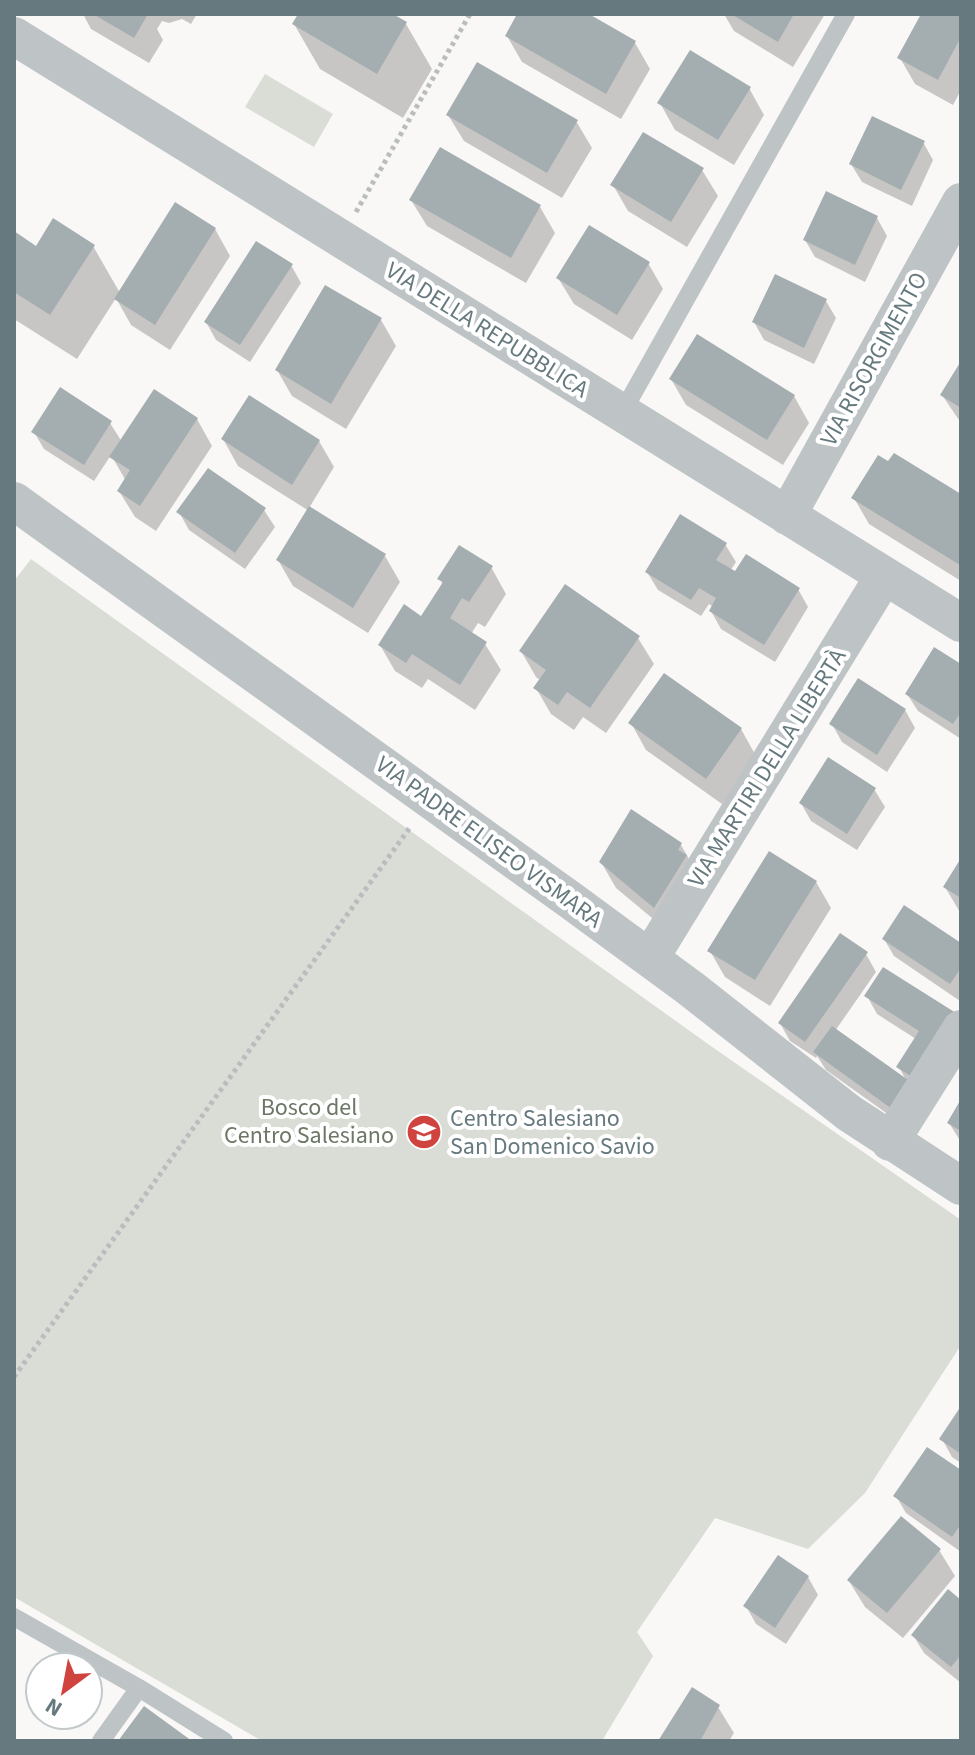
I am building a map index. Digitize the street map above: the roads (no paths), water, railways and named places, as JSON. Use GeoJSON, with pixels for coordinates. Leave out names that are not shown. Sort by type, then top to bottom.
{"type":"FeatureCollection","features":[{"type":"Feature","properties":{"kind":"street","name":"VIA DELLA REPUBBLICA"},"geometry":{"type":"LineString","coordinates":[[16,29],[340,240],[961,623]]}},
{"type":"Feature","properties":{"kind":"street","name":"VIA RISORGIMENTO"},"geometry":{"type":"LineString","coordinates":[[787,516],[961,202]]}},
{"type":"Feature","properties":{"kind":"street","name":"VIA PADRE ELISEO VISMARA"},"geometry":{"type":"LineString","coordinates":[[14,501],[650,958],[796,1073],[890,1142],[961,1186]]}},
{"type":"Feature","properties":{"kind":"street","name":"VIA MARTIRI DELLA LIBERTÀ"},"geometry":{"type":"LineString","coordinates":[[650,958],[884,576]]}},
{"type":"Feature","properties":{"kind":"street"},"geometry":{"type":"LineString","coordinates":[[890,1142],[961,1029]]}},
{"type":"Feature","properties":{"kind":"lane"},"geometry":{"type":"LineString","coordinates":[[622,413],[846,14]]}},
{"type":"Feature","properties":{"kind":"lane"},"geometry":{"type":"LineString","coordinates":[[14,1617],[139,1688],[224,1741]]}},
{"type":"Feature","properties":{"kind":"lane"},"geometry":{"type":"LineString","coordinates":[[101,1741],[139,1688]]}},
{"type":"Feature","properties":{"kind":"place","name":"Centro Salesiano San Domenico Savio"},"geometry":{"type":"Point","coordinates":[424,1132]}},
{"type":"Feature","properties":{"kind":"park label","name":"Bosco del Centro Salesiano"},"geometry":{"type":"Point","coordinates":[309,1121]}}]}
